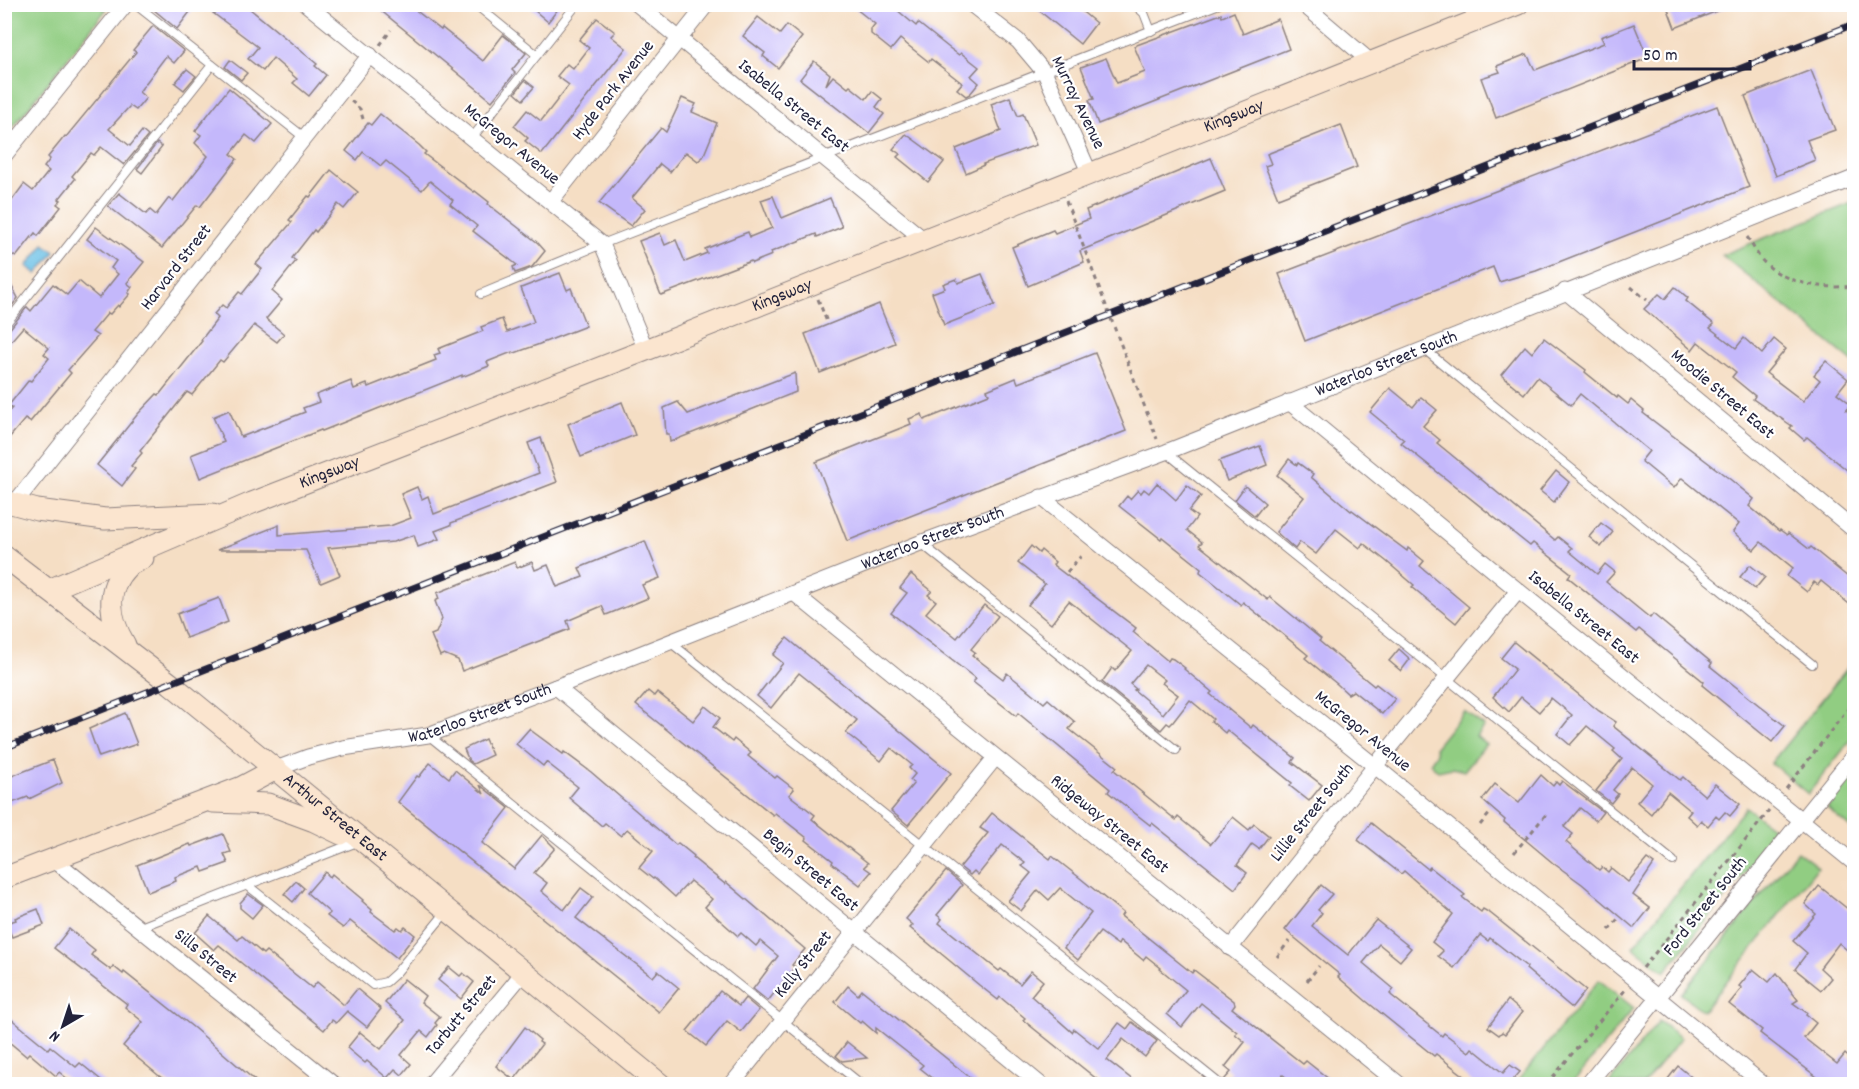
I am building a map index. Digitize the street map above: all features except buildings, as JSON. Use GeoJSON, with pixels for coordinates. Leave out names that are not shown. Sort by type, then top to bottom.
{"type":"FeatureCollection","features":[{"type":"Feature","properties":{"kind":"main road","name":"Kingsway"},"geometry":{"type":"LineString","coordinates":[[49,590],[229,513],[1518,4]]}},
{"type":"Feature","properties":{"kind":"main road"},"geometry":{"type":"LineString","coordinates":[[9,503],[37,510],[105,519],[229,513]]}},
{"type":"Feature","properties":{"kind":"main road"},"geometry":{"type":"LineString","coordinates":[[129,651],[116,630],[111,596],[117,581],[128,567],[229,513]]}},
{"type":"Feature","properties":{"kind":"main road","name":"Arthur Street East"},"geometry":{"type":"LineString","coordinates":[[4,556],[129,651],[276,769],[660,1084]]}},
{"type":"Feature","properties":{"kind":"main road","name":"Waterloo Street South"},"geometry":{"type":"LineString","coordinates":[[4,878],[242,787],[276,769]]}},
{"type":"Feature","properties":{"kind":"main road"},"geometry":{"type":"LineString","coordinates":[[204,801],[267,804],[314,821],[376,852]]}},
{"type":"Feature","properties":{"kind":"street"},"geometry":{"type":"LineString","coordinates":[[4,156],[126,4]]}},
{"type":"Feature","properties":{"kind":"street","name":"McGregor Avenue"},"geometry":{"type":"LineString","coordinates":[[306,4],[602,244],[646,350]]}},
{"type":"Feature","properties":{"kind":"street","name":"Isabella Street East"},"geometry":{"type":"LineString","coordinates":[[638,4],[923,239]]}},
{"type":"Feature","properties":{"kind":"street","name":"Hyde Park Avenue"},"geometry":{"type":"LineString","coordinates":[[551,201],[707,4]]}},
{"type":"Feature","properties":{"kind":"street","name":"Murray Avenue"},"geometry":{"type":"LineString","coordinates":[[971,4],[1018,41],[1045,73],[1090,174]]}},
{"type":"Feature","properties":{"kind":"street"},"geometry":{"type":"LineString","coordinates":[[1310,6],[1372,63]]}},
{"type":"Feature","properties":{"kind":"street","name":"Harvard Street"},"geometry":{"type":"LineString","coordinates":[[9,503],[371,56]]}},
{"type":"Feature","properties":{"kind":"street","name":"Waterloo Street South"},"geometry":{"type":"LineString","coordinates":[[276,769],[308,757],[343,748],[428,735],[795,594],[920,543],[1164,452],[1854,178]]}},
{"type":"Feature","properties":{"kind":"street","name":"Moodie Street East"},"geometry":{"type":"LineString","coordinates":[[1565,291],[1854,530]]}},
{"type":"Feature","properties":{"kind":"street","name":"Isabella Street East"},"geometry":{"type":"LineString","coordinates":[[1289,402],[1854,863]]}},
{"type":"Feature","properties":{"kind":"street","name":"McGregor Avenue"},"geometry":{"type":"LineString","coordinates":[[1041,497],[1375,766],[1763,1084]]}},
{"type":"Feature","properties":{"kind":"street","name":"Lillie Street South"},"geometry":{"type":"LineString","coordinates":[[1230,948],[1518,591]]}},
{"type":"Feature","properties":{"kind":"street","name":"Ridgeway Street East"},"geometry":{"type":"LineString","coordinates":[[795,594],[1399,1084]]}},
{"type":"Feature","properties":{"kind":"street","name":"Begin Street East"},"geometry":{"type":"LineString","coordinates":[[556,687],[1040,1084]]}},
{"type":"Feature","properties":{"kind":"street","name":"Ford Street South"},"geometry":{"type":"LineString","coordinates":[[1588,1084],[1854,754]]}},
{"type":"Feature","properties":{"kind":"street","name":"Kelly Street"},"geometry":{"type":"LineString","coordinates":[[732,1084],[995,758]]}},
{"type":"Feature","properties":{"kind":"street","name":"Sills Street"},"geometry":{"type":"LineString","coordinates":[[53,859],[333,1084]]}},
{"type":"Feature","properties":{"kind":"street","name":"Tarbutt Street"},"geometry":{"type":"LineString","coordinates":[[431,1084],[523,973]]}},
{"type":"Feature","properties":{"kind":"lane"},"geometry":{"type":"LineString","coordinates":[[135,4],[305,138]]}},
{"type":"Feature","properties":{"kind":"lane"},"geometry":{"type":"LineString","coordinates":[[475,4],[537,55]]}},
{"type":"Feature","properties":{"kind":"lane"},"geometry":{"type":"LineString","coordinates":[[472,138],[577,4]]}},
{"type":"Feature","properties":{"kind":"lane"},"geometry":{"type":"LineString","coordinates":[[1134,4],[1144,13],[1151,31]]}},
{"type":"Feature","properties":{"kind":"lane"},"geometry":{"type":"LineString","coordinates":[[481,294],[602,244],[1219,4]]}},
{"type":"Feature","properties":{"kind":"lane"},"geometry":{"type":"LineString","coordinates":[[4,326],[212,65]]}},
{"type":"Feature","properties":{"kind":"lane"},"geometry":{"type":"LineString","coordinates":[[1423,349],[1812,664]]}},
{"type":"Feature","properties":{"kind":"lane"},"geometry":{"type":"LineString","coordinates":[[1164,452],[1673,861]]}},
{"type":"Feature","properties":{"kind":"lane"},"geometry":{"type":"LineString","coordinates":[[920,543],[1176,750]]}},
{"type":"Feature","properties":{"kind":"lane"},"geometry":{"type":"LineString","coordinates":[[670,642],[926,845],[1220,1084]]}},
{"type":"Feature","properties":{"kind":"lane"},"geometry":{"type":"LineString","coordinates":[[428,735],[861,1084]]}},
{"type":"Feature","properties":{"kind":"lane"},"geometry":{"type":"LineString","coordinates":[[138,927],[357,842]]}},
{"type":"Feature","properties":{"kind":"lane"},"geometry":{"type":"LineString","coordinates":[[247,885],[373,985],[386,982],[396,973],[448,911]]}},
{"type":"Feature","properties":{"kind":"path"},"geometry":{"type":"LineString","coordinates":[[371,56],[392,30]]}},
{"type":"Feature","properties":{"kind":"path"},"geometry":{"type":"LineString","coordinates":[[340,92],[360,109],[364,122]]}},
{"type":"Feature","properties":{"kind":"path"},"geometry":{"type":"LineString","coordinates":[[1059,186],[1164,452]]}},
{"type":"Feature","properties":{"kind":"path"},"geometry":{"type":"LineString","coordinates":[[1739,224],[1764,263],[1788,279],[1837,288],[1854,286]]}},
{"type":"Feature","properties":{"kind":"path"},"geometry":{"type":"LineString","coordinates":[[812,282],[827,322]]}},
{"type":"Feature","properties":{"kind":"path"},"geometry":{"type":"LineString","coordinates":[[1631,287],[1647,300]]}},
{"type":"Feature","properties":{"kind":"path"},"geometry":{"type":"LineString","coordinates":[[1067,572],[1081,556]]}},
{"type":"Feature","properties":{"kind":"path"},"geometry":{"type":"LineString","coordinates":[[1547,1084],[1598,1025],[1854,701]]}},
{"type":"Feature","properties":{"kind":"path"},"geometry":{"type":"LineString","coordinates":[[1480,825],[1491,812]]}},
{"type":"Feature","properties":{"kind":"path"},"geometry":{"type":"LineString","coordinates":[[1514,853],[1548,812]]}},
{"type":"Feature","properties":{"kind":"path"},"geometry":{"type":"LineString","coordinates":[[1609,930],[1618,919]]}},
{"type":"Feature","properties":{"kind":"path"},"geometry":{"type":"LineString","coordinates":[[1277,957],[1289,941]]}},
{"type":"Feature","properties":{"kind":"path"},"geometry":{"type":"LineString","coordinates":[[1307,981],[1319,966]]}},
{"type":"Feature","properties":{"kind":"green space"},"geometry":{"type":"Polygon","coordinates":[[[5,4],[99,5],[106,10],[5,137],[5,4]]]}},
{"type":"Feature","properties":{"kind":"green space"},"geometry":{"type":"Polygon","coordinates":[[[1854,202],[1854,363],[1722,255],[1854,202]]]}},
{"type":"Feature","properties":{"kind":"green space"},"geometry":{"type":"Polygon","coordinates":[[[1854,660],[1854,736],[1808,794],[1771,763],[1854,660]]]}},
{"type":"Feature","properties":{"kind":"green space"},"geometry":{"type":"Polygon","coordinates":[[[1464,711],[1484,726],[1476,736],[1486,744],[1464,771],[1452,768],[1438,771],[1430,763],[1436,754],[1435,747],[1464,711]]]}},
{"type":"Feature","properties":{"kind":"green space"},"geometry":{"type":"Polygon","coordinates":[[[1854,775],[1854,831],[1827,808],[1854,775]]]}},
{"type":"Feature","properties":{"kind":"green space"},"geometry":{"type":"Polygon","coordinates":[[[1746,807],[1778,832],[1665,972],[1633,947],[1746,807]]]}},
{"type":"Feature","properties":{"kind":"green space"},"geometry":{"type":"Polygon","coordinates":[[[1797,851],[1818,867],[1703,1011],[1681,994],[1797,851]]]}},
{"type":"Feature","properties":{"kind":"green space"},"geometry":{"type":"Polygon","coordinates":[[[1599,980],[1634,1008],[1572,1084],[1515,1084],[1599,980]]]}},
{"type":"Feature","properties":{"kind":"green space"},"geometry":{"type":"Polygon","coordinates":[[[1659,1021],[1681,1038],[1644,1084],[1608,1084],[1659,1021]]]}},
{"type":"Feature","properties":{"kind":"water"},"geometry":{"type":"Polygon","coordinates":[[[44,244],[55,252],[37,274],[27,266],[44,244]]]}},
{"type":"Feature","properties":{"kind":"railway"},"geometry":{"type":"LineString","coordinates":[[4,748],[1854,24]]}}]}
